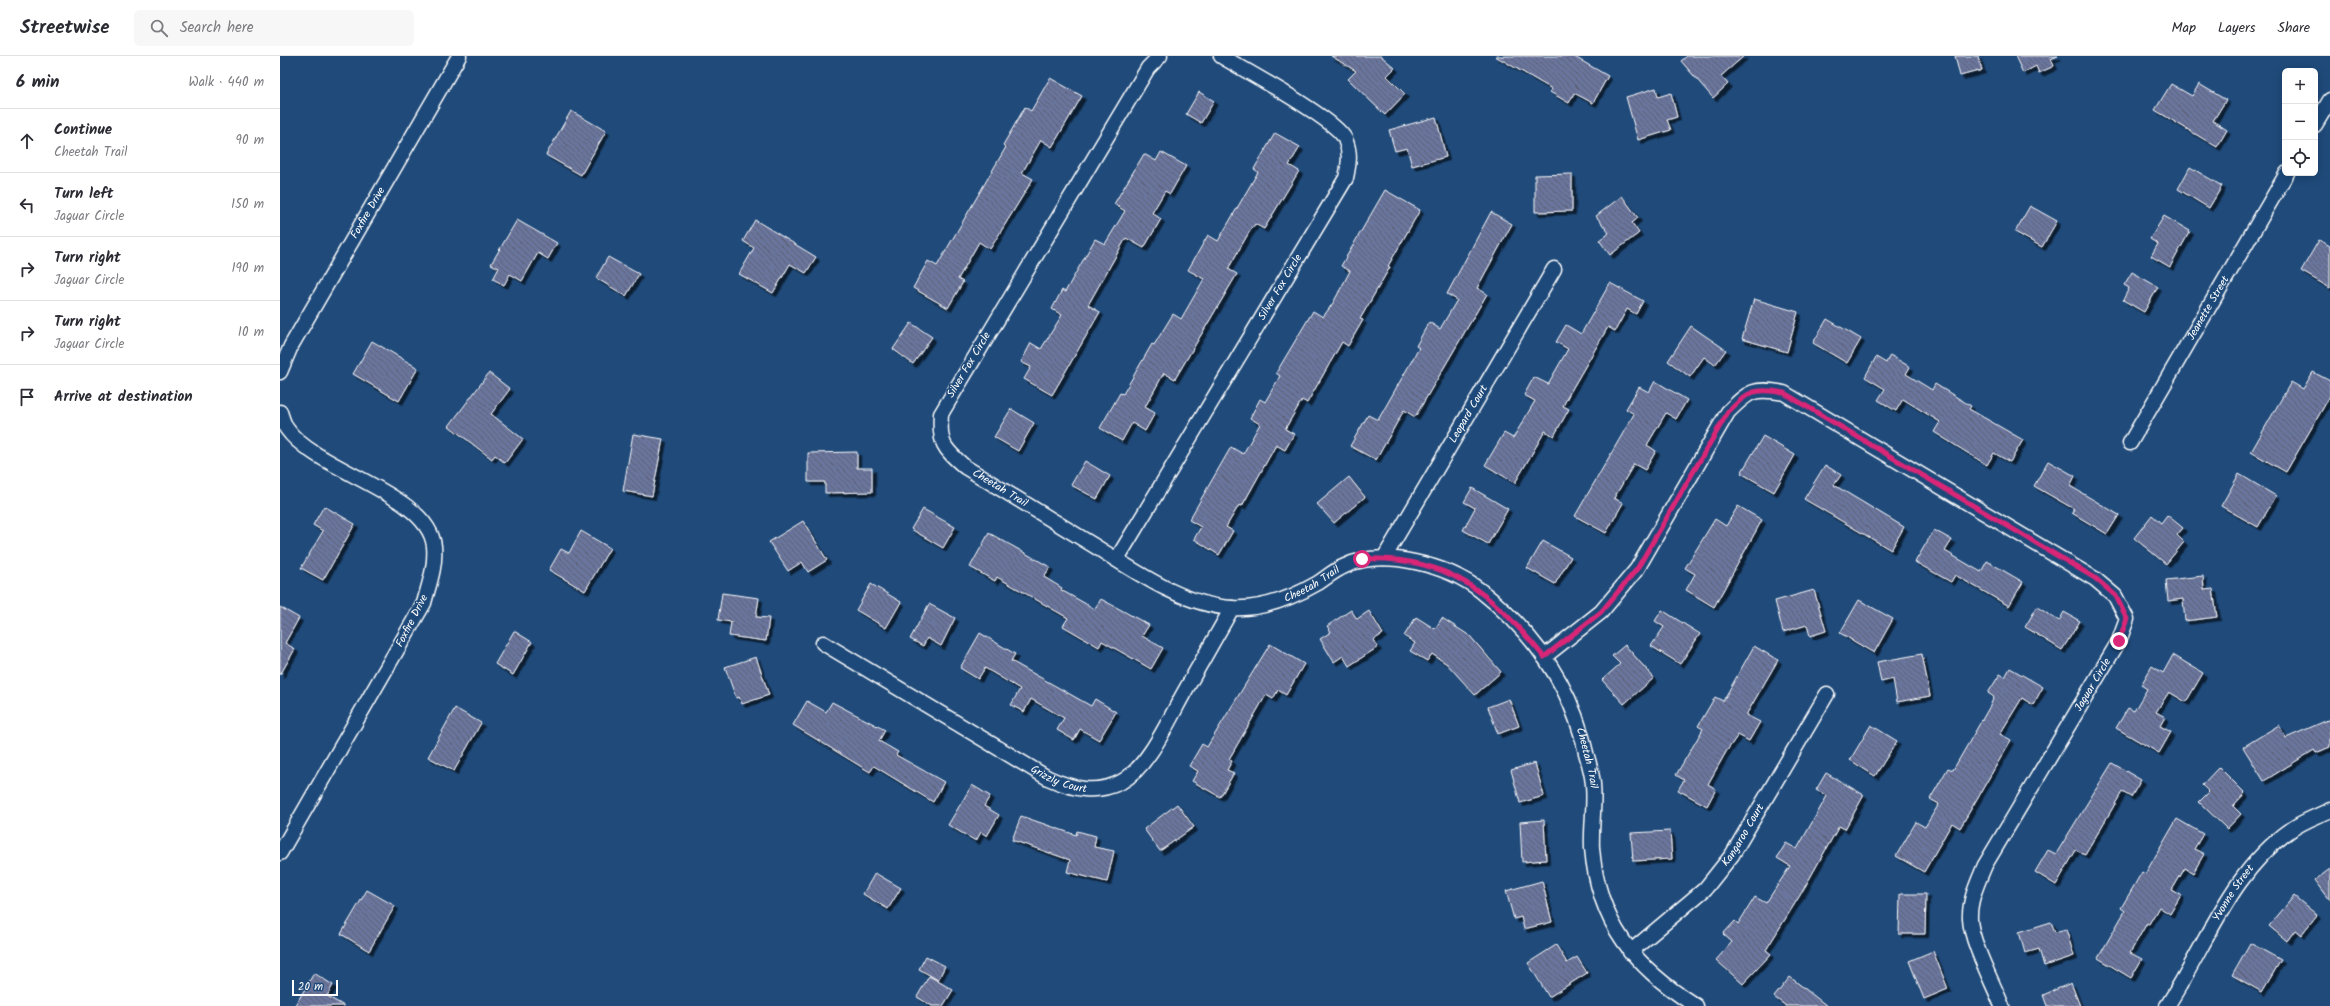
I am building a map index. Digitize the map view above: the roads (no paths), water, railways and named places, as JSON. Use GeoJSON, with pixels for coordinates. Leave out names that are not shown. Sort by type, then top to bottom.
{"type":"FeatureCollection","features":[{"type":"Feature","properties":{"kind":"street","name":"Foxfire Drive"},"geometry":{"type":"LineString","coordinates":[[280,372],[291,346],[459,56]]}},
{"type":"Feature","properties":{"kind":"street","name":"Silver Fox Circle"},"geometry":{"type":"LineString","coordinates":[[940,434],[941,414],[952,394],[1148,68],[1160,56]]}},
{"type":"Feature","properties":{"kind":"street","name":"Silver Fox Circle"},"geometry":{"type":"LineString","coordinates":[[1117,559],[1346,178],[1351,158],[1344,138],[1327,120],[1221,56]]}},
{"type":"Feature","properties":{"kind":"street"},"geometry":{"type":"LineString","coordinates":[[2318,120],[2330,100]]}},
{"type":"Feature","properties":{"kind":"street","name":"Jeanette Street"},"geometry":{"type":"LineString","coordinates":[[2130,443],[2285,176]]}},
{"type":"Feature","properties":{"kind":"street","name":"Leopard Court"},"geometry":{"type":"LineString","coordinates":[[1384,558],[1554,269]]}},
{"type":"Feature","properties":{"kind":"street","name":"Jaguar Circle"},"geometry":{"type":"LineString","coordinates":[[1544,657],[1601,612],[1637,569],[1728,412],[1744,396],[1763,388],[1784,393],[2095,578],[2116,596],[2127,619],[2119,641],[1985,865],[1973,893],[1970,919],[1976,942],[2002,1006]]}},
{"type":"Feature","properties":{"kind":"street","name":"Foxfire Drive"},"geometry":{"type":"LineString","coordinates":[[280,412],[287,429],[308,450],[405,505],[424,523],[434,545],[434,568],[424,603],[280,853]]}},
{"type":"Feature","properties":{"kind":"street","name":"Cheetah Trail"},"geometry":{"type":"LineString","coordinates":[[940,434],[947,452],[965,467],[1172,591],[1200,602],[1232,608],[1257,607],[1288,599],[1343,566],[1362,559],[1384,558],[1415,562],[1446,572],[1478,589],[1513,619],[1544,657],[1564,687],[1581,731],[1593,783],[1592,848],[1598,884],[1612,922],[1630,952],[1647,971],[1667,988],[1696,1006]]}},
{"type":"Feature","properties":{"kind":"street","name":"Grizzly Court"},"geometry":{"type":"LineString","coordinates":[[823,643],[1048,778],[1072,789],[1099,789],[1121,782],[1139,766],[1156,744],[1232,608]]}},
{"type":"Feature","properties":{"kind":"street","name":"Kangaroo Court"},"geometry":{"type":"LineString","coordinates":[[1630,952],[1706,889],[1732,855],[1827,694]]}},
{"type":"Feature","properties":{"kind":"street","name":"Yvonne Street"},"geometry":{"type":"LineString","coordinates":[[2167,1006],[2234,888],[2258,858],[2292,828],[2330,810]]}}]}
